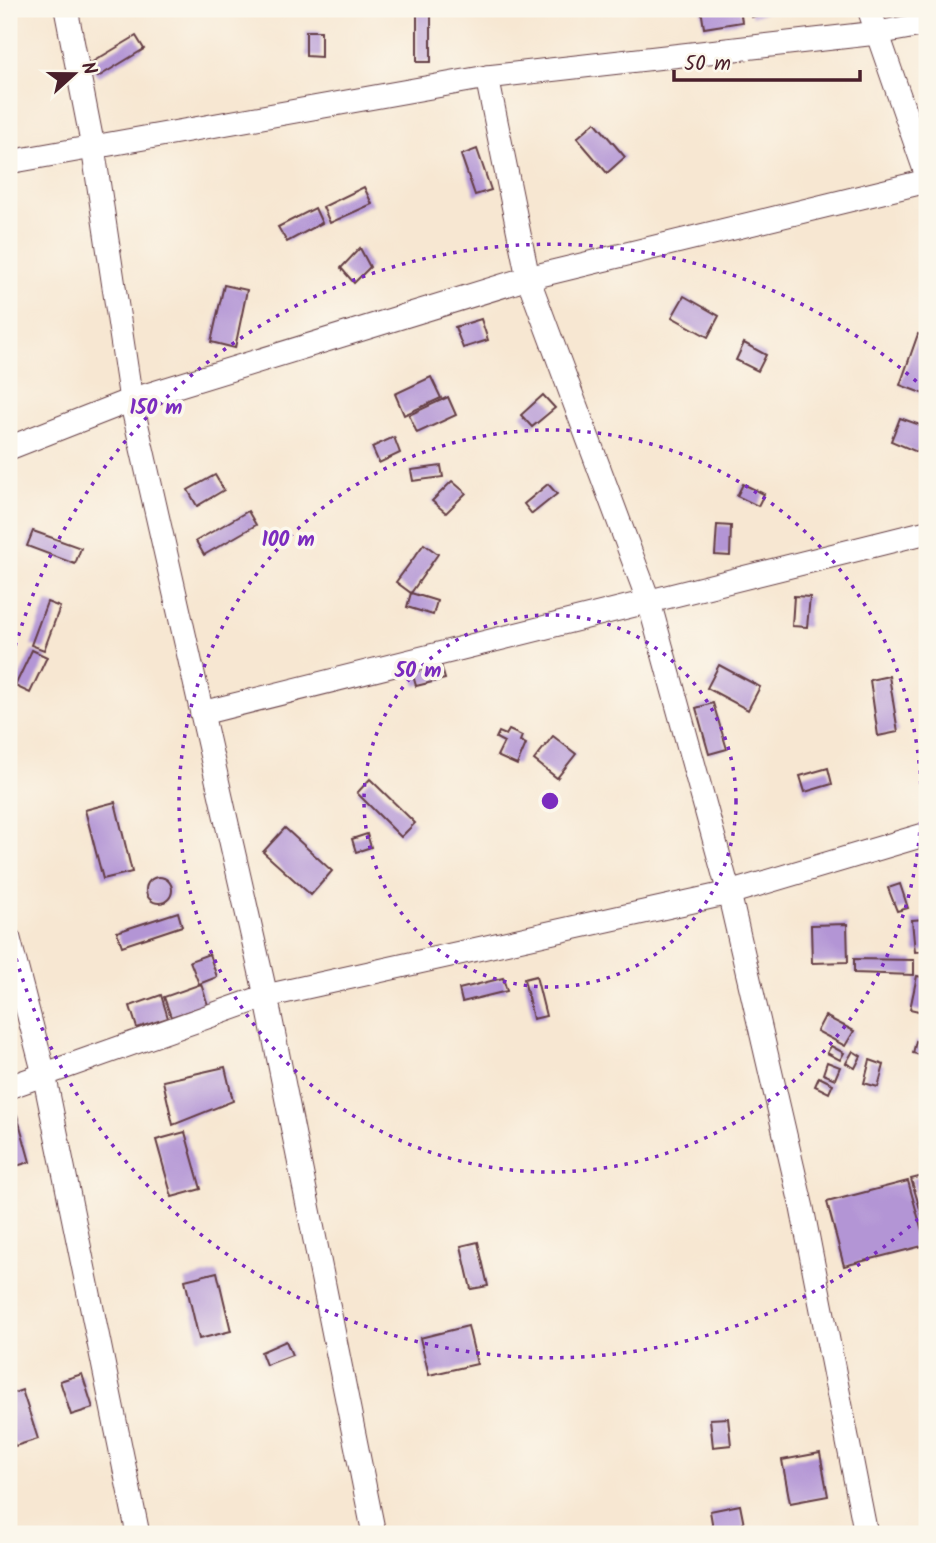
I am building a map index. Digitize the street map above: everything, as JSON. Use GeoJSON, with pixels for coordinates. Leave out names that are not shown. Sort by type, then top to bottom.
{"type":"FeatureCollection","features":[{"type":"Feature","properties":{"kind":"street"},"geometry":{"type":"LineString","coordinates":[[66,9],[93,147],[131,400],[266,996],[374,1534]]}},
{"type":"Feature","properties":{"kind":"street"},"geometry":{"type":"LineString","coordinates":[[869,9],[927,176]]}},
{"type":"Feature","properties":{"kind":"street"},"geometry":{"type":"LineString","coordinates":[[9,162],[487,76],[877,33],[927,24]]}},
{"type":"Feature","properties":{"kind":"street"},"geometry":{"type":"LineString","coordinates":[[487,76],[528,278],[649,602],[729,893],[802,1208],[866,1534]]}},
{"type":"Feature","properties":{"kind":"street"},"geometry":{"type":"LineString","coordinates":[[9,448],[131,400],[528,278],[927,181]]}},
{"type":"Feature","properties":{"kind":"street"},"geometry":{"type":"LineString","coordinates":[[202,713],[927,532]]}},
{"type":"Feature","properties":{"kind":"street"},"geometry":{"type":"LineString","coordinates":[[9,1087],[266,996],[729,893],[927,834]]}},
{"type":"Feature","properties":{"kind":"street"},"geometry":{"type":"LineString","coordinates":[[9,939],[44,1074],[138,1534]]}},
{"type":"Feature","properties":{"kind":"building"},"geometry":{"type":"Polygon","coordinates":[[[701,9],[740,9],[742,22],[704,28],[701,9]]]}},
{"type":"Feature","properties":{"kind":"building"},"geometry":{"type":"Polygon","coordinates":[[[749,9],[776,9],[752,17],[749,9]]]}},
{"type":"Feature","properties":{"kind":"building"},"geometry":{"type":"Polygon","coordinates":[[[417,13],[431,13],[431,62],[417,62],[417,13]]]}},
{"type":"Feature","properties":{"kind":"building"},"geometry":{"type":"Polygon","coordinates":[[[306,31],[321,31],[321,57],[306,56],[306,31]]]}},
{"type":"Feature","properties":{"kind":"building"},"geometry":{"type":"Polygon","coordinates":[[[136,36],[144,49],[98,77],[89,64],[136,36]]]}},
{"type":"Feature","properties":{"kind":"building"},"geometry":{"type":"Polygon","coordinates":[[[595,122],[625,157],[607,173],[577,138],[595,122]]]}},
{"type":"Feature","properties":{"kind":"building"},"geometry":{"type":"Polygon","coordinates":[[[477,149],[491,190],[475,195],[461,155],[477,149]]]}},
{"type":"Feature","properties":{"kind":"building"},"geometry":{"type":"Polygon","coordinates":[[[364,187],[372,204],[330,223],[323,207],[364,187]]]}},
{"type":"Feature","properties":{"kind":"building"},"geometry":{"type":"Polygon","coordinates":[[[315,208],[322,223],[287,242],[278,227],[315,208]]]}},
{"type":"Feature","properties":{"kind":"building"},"geometry":{"type":"Polygon","coordinates":[[[360,248],[370,267],[354,283],[341,268],[360,248]]]}},
{"type":"Feature","properties":{"kind":"building"},"geometry":{"type":"Polygon","coordinates":[[[224,285],[247,290],[235,348],[211,342],[224,285]]]}},
{"type":"Feature","properties":{"kind":"building"},"geometry":{"type":"Polygon","coordinates":[[[684,296],[719,316],[708,337],[672,317],[684,296]]]}},
{"type":"Feature","properties":{"kind":"building"},"geometry":{"type":"Polygon","coordinates":[[[481,319],[488,340],[463,348],[455,327],[481,319]]]}},
{"type":"Feature","properties":{"kind":"building"},"geometry":{"type":"Polygon","coordinates":[[[918,334],[927,337],[927,395],[900,385],[918,334]]]}},
{"type":"Feature","properties":{"kind":"building"},"geometry":{"type":"Polygon","coordinates":[[[744,343],[766,355],[758,371],[736,360],[744,343]]]}},
{"type":"Feature","properties":{"kind":"building"},"geometry":{"type":"Polygon","coordinates":[[[431,377],[441,398],[404,415],[395,394],[431,377]]]}},
{"type":"Feature","properties":{"kind":"building"},"geometry":{"type":"Polygon","coordinates":[[[543,395],[555,408],[532,427],[521,415],[543,395]]]}},
{"type":"Feature","properties":{"kind":"building"},"geometry":{"type":"Polygon","coordinates":[[[448,397],[456,415],[417,433],[409,415],[448,397]]]}},
{"type":"Feature","properties":{"kind":"building"},"geometry":{"type":"Polygon","coordinates":[[[900,418],[926,427],[917,452],[891,441],[900,418]]]}},
{"type":"Feature","properties":{"kind":"building"},"geometry":{"type":"Polygon","coordinates":[[[394,437],[400,453],[379,463],[372,447],[394,437]]]}},
{"type":"Feature","properties":{"kind":"building"},"geometry":{"type":"Polygon","coordinates":[[[441,466],[443,477],[413,481],[411,470],[441,466]]]}},
{"type":"Feature","properties":{"kind":"building"},"geometry":{"type":"Polygon","coordinates":[[[215,475],[224,490],[197,506],[188,490],[215,475]]]}},
{"type":"Feature","properties":{"kind":"building"},"geometry":{"type":"Polygon","coordinates":[[[452,481],[466,493],[446,513],[432,501],[452,481]]]}},
{"type":"Feature","properties":{"kind":"building"},"geometry":{"type":"Polygon","coordinates":[[[548,484],[557,494],[532,514],[524,504],[548,484]]]}},
{"type":"Feature","properties":{"kind":"building"},"geometry":{"type":"Polygon","coordinates":[[[743,484],[764,494],[758,506],[737,496],[743,484]]]}},
{"type":"Feature","properties":{"kind":"building"},"geometry":{"type":"Polygon","coordinates":[[[248,511],[256,525],[204,555],[196,541],[248,511]]]}},
{"type":"Feature","properties":{"kind":"building"},"geometry":{"type":"Polygon","coordinates":[[[717,525],[731,526],[730,556],[715,555],[717,525]]]}},
{"type":"Feature","properties":{"kind":"building"},"geometry":{"type":"Polygon","coordinates":[[[33,531],[81,548],[75,564],[27,546],[33,531]]]}},
{"type":"Feature","properties":{"kind":"building"},"geometry":{"type":"Polygon","coordinates":[[[424,544],[438,554],[411,593],[396,582],[424,544]]]}},
{"type":"Feature","properties":{"kind":"building"},"geometry":{"type":"Polygon","coordinates":[[[411,593],[437,601],[433,615],[407,607],[411,593]]]}},
{"type":"Feature","properties":{"kind":"building"},"geometry":{"type":"Polygon","coordinates":[[[794,596],[810,597],[807,627],[792,626],[794,596]]]}},
{"type":"Feature","properties":{"kind":"building"},"geometry":{"type":"Polygon","coordinates":[[[47,602],[60,607],[44,650],[31,645],[47,602]]]}},
{"type":"Feature","properties":{"kind":"building"},"geometry":{"type":"Polygon","coordinates":[[[32,650],[47,657],[30,693],[15,686],[32,650]]]}},
{"type":"Feature","properties":{"kind":"building"},"geometry":{"type":"Polygon","coordinates":[[[441,665],[445,679],[416,686],[412,672],[441,665]]]}},
{"type":"Feature","properties":{"kind":"building"},"geometry":{"type":"Polygon","coordinates":[[[719,665],[760,687],[748,710],[707,688],[719,665]]]}},
{"type":"Feature","properties":{"kind":"building"},"geometry":{"type":"Polygon","coordinates":[[[889,676],[898,732],[878,736],[870,680],[889,676]]]}},
{"type":"Feature","properties":{"kind":"building"},"geometry":{"type":"Polygon","coordinates":[[[713,703],[727,749],[709,754],[696,708],[713,703]]]}},
{"type":"Feature","properties":{"kind":"building"},"geometry":{"type":"Polygon","coordinates":[[[509,730],[522,736],[520,741],[526,744],[517,765],[497,756],[504,742],[496,738],[499,732],[506,735],[509,730]]]}},
{"type":"Feature","properties":{"kind":"building"},"geometry":{"type":"Polygon","coordinates":[[[553,736],[576,754],[557,778],[534,760],[553,736]]]}},
{"type":"Feature","properties":{"kind":"building"},"geometry":{"type":"Polygon","coordinates":[[[828,768],[832,784],[805,792],[800,776],[828,768]]]}},
{"type":"Feature","properties":{"kind":"building"},"geometry":{"type":"Polygon","coordinates":[[[370,779],[415,823],[401,837],[357,793],[370,779]]]}},
{"type":"Feature","properties":{"kind":"building"},"geometry":{"type":"Polygon","coordinates":[[[115,802],[132,872],[103,879],[85,810],[115,802]]]}},
{"type":"Feature","properties":{"kind":"building"},"geometry":{"type":"Polygon","coordinates":[[[285,828],[332,871],[311,895],[263,852],[285,828]]]}},
{"type":"Feature","properties":{"kind":"building"},"geometry":{"type":"Polygon","coordinates":[[[367,834],[371,847],[356,852],[352,839],[367,834]]]}},
{"type":"Feature","properties":{"kind":"building"},"geometry":{"type":"Polygon","coordinates":[[[159,877],[168,881],[172,890],[168,899],[159,903],[150,899],[146,890],[150,881],[159,877]]]}},
{"type":"Feature","properties":{"kind":"building"},"geometry":{"type":"Polygon","coordinates":[[[900,884],[908,908],[897,911],[888,888],[900,884]]]}},
{"type":"Feature","properties":{"kind":"building"},"geometry":{"type":"Polygon","coordinates":[[[178,912],[182,926],[122,946],[117,932],[178,912]]]}},
{"type":"Feature","properties":{"kind":"building"},"geometry":{"type":"Polygon","coordinates":[[[925,919],[927,951],[915,952],[912,920],[925,919]]]}},
{"type":"Feature","properties":{"kind":"building"},"geometry":{"type":"Polygon","coordinates":[[[847,924],[848,962],[812,963],[811,925],[847,924]]]}},
{"type":"Feature","properties":{"kind":"building"},"geometry":{"type":"Polygon","coordinates":[[[209,954],[217,977],[199,984],[190,961],[209,954]]]}},
{"type":"Feature","properties":{"kind":"building"},"geometry":{"type":"Polygon","coordinates":[[[854,959],[914,960],[914,975],[854,973],[854,959]]]}},
{"type":"Feature","properties":{"kind":"building"},"geometry":{"type":"Polygon","coordinates":[[[536,976],[546,1016],[533,1019],[524,979],[536,976]]]}},
{"type":"Feature","properties":{"kind":"building"},"geometry":{"type":"Polygon","coordinates":[[[917,976],[927,978],[927,1013],[910,1009],[917,976]]]}},
{"type":"Feature","properties":{"kind":"building"},"geometry":{"type":"Polygon","coordinates":[[[503,978],[507,991],[462,1002],[459,989],[503,978]]]}},
{"type":"Feature","properties":{"kind":"building"},"geometry":{"type":"Polygon","coordinates":[[[201,984],[208,1005],[171,1017],[164,997],[201,984]]]}},
{"type":"Feature","properties":{"kind":"building"},"geometry":{"type":"Polygon","coordinates":[[[161,995],[168,1018],[137,1028],[130,1006],[161,995]]]}},
{"type":"Feature","properties":{"kind":"building"},"geometry":{"type":"Polygon","coordinates":[[[825,1016],[854,1031],[845,1046],[817,1031],[825,1016]]]}},
{"type":"Feature","properties":{"kind":"building"},"geometry":{"type":"Polygon","coordinates":[[[916,1041],[927,1045],[927,1057],[913,1053],[916,1041]]]}},
{"type":"Feature","properties":{"kind":"building"},"geometry":{"type":"Polygon","coordinates":[[[831,1046],[844,1053],[840,1060],[827,1053],[831,1046]]]}},
{"type":"Feature","properties":{"kind":"building"},"geometry":{"type":"Polygon","coordinates":[[[853,1051],[861,1056],[855,1068],[846,1063],[853,1051]]]}},
{"type":"Feature","properties":{"kind":"building"},"geometry":{"type":"Polygon","coordinates":[[[870,1060],[884,1065],[878,1087],[864,1083],[870,1060]]]}},
{"type":"Feature","properties":{"kind":"building"},"geometry":{"type":"Polygon","coordinates":[[[827,1062],[840,1067],[835,1079],[823,1074],[827,1062]]]}},
{"type":"Feature","properties":{"kind":"building"},"geometry":{"type":"Polygon","coordinates":[[[225,1067],[233,1101],[173,1125],[163,1081],[225,1067]]]}},
{"type":"Feature","properties":{"kind":"building"},"geometry":{"type":"Polygon","coordinates":[[[819,1077],[833,1084],[829,1093],[815,1086],[819,1077]]]}},
{"type":"Feature","properties":{"kind":"building"},"geometry":{"type":"Polygon","coordinates":[[[17,1115],[30,1162],[9,1168],[9,1118],[17,1115]]]}},
{"type":"Feature","properties":{"kind":"building"},"geometry":{"type":"Polygon","coordinates":[[[185,1132],[201,1189],[172,1197],[156,1140],[185,1132]]]}},
{"type":"Feature","properties":{"kind":"building"},"geometry":{"type":"Polygon","coordinates":[[[927,1136],[927,1165],[926,1165],[921,1137],[927,1136]]]}},
{"type":"Feature","properties":{"kind":"building"},"geometry":{"type":"Polygon","coordinates":[[[927,1175],[927,1224],[925,1225],[911,1179],[927,1175]]]}},
{"type":"Feature","properties":{"kind":"building"},"geometry":{"type":"Polygon","coordinates":[[[908,1181],[926,1245],[844,1266],[827,1202],[908,1181]]]}},
{"type":"Feature","properties":{"kind":"building"},"geometry":{"type":"Polygon","coordinates":[[[478,1242],[488,1286],[471,1289],[461,1246],[478,1242]]]}},
{"type":"Feature","properties":{"kind":"building"},"geometry":{"type":"Polygon","coordinates":[[[217,1272],[231,1331],[199,1339],[185,1280],[217,1272]]]}},
{"type":"Feature","properties":{"kind":"building"},"geometry":{"type":"Polygon","coordinates":[[[468,1326],[477,1364],[429,1375],[420,1338],[468,1326]]]}},
{"type":"Feature","properties":{"kind":"building"},"geometry":{"type":"Polygon","coordinates":[[[286,1341],[292,1355],[266,1365],[261,1352],[286,1341]]]}},
{"type":"Feature","properties":{"kind":"building"},"geometry":{"type":"Polygon","coordinates":[[[82,1374],[93,1408],[71,1415],[60,1381],[82,1374]]]}},
{"type":"Feature","properties":{"kind":"building"},"geometry":{"type":"Polygon","coordinates":[[[22,1390],[38,1439],[15,1446],[9,1429],[9,1395],[22,1390]]]}},
{"type":"Feature","properties":{"kind":"building"},"geometry":{"type":"Polygon","coordinates":[[[728,1418],[731,1445],[713,1447],[710,1419],[728,1418]]]}},
{"type":"Feature","properties":{"kind":"building"},"geometry":{"type":"Polygon","coordinates":[[[820,1453],[828,1496],[790,1503],[782,1460],[820,1453]]]}},
{"type":"Feature","properties":{"kind":"building"},"geometry":{"type":"Polygon","coordinates":[[[740,1505],[745,1530],[714,1534],[710,1511],[740,1505]]]}}]}
